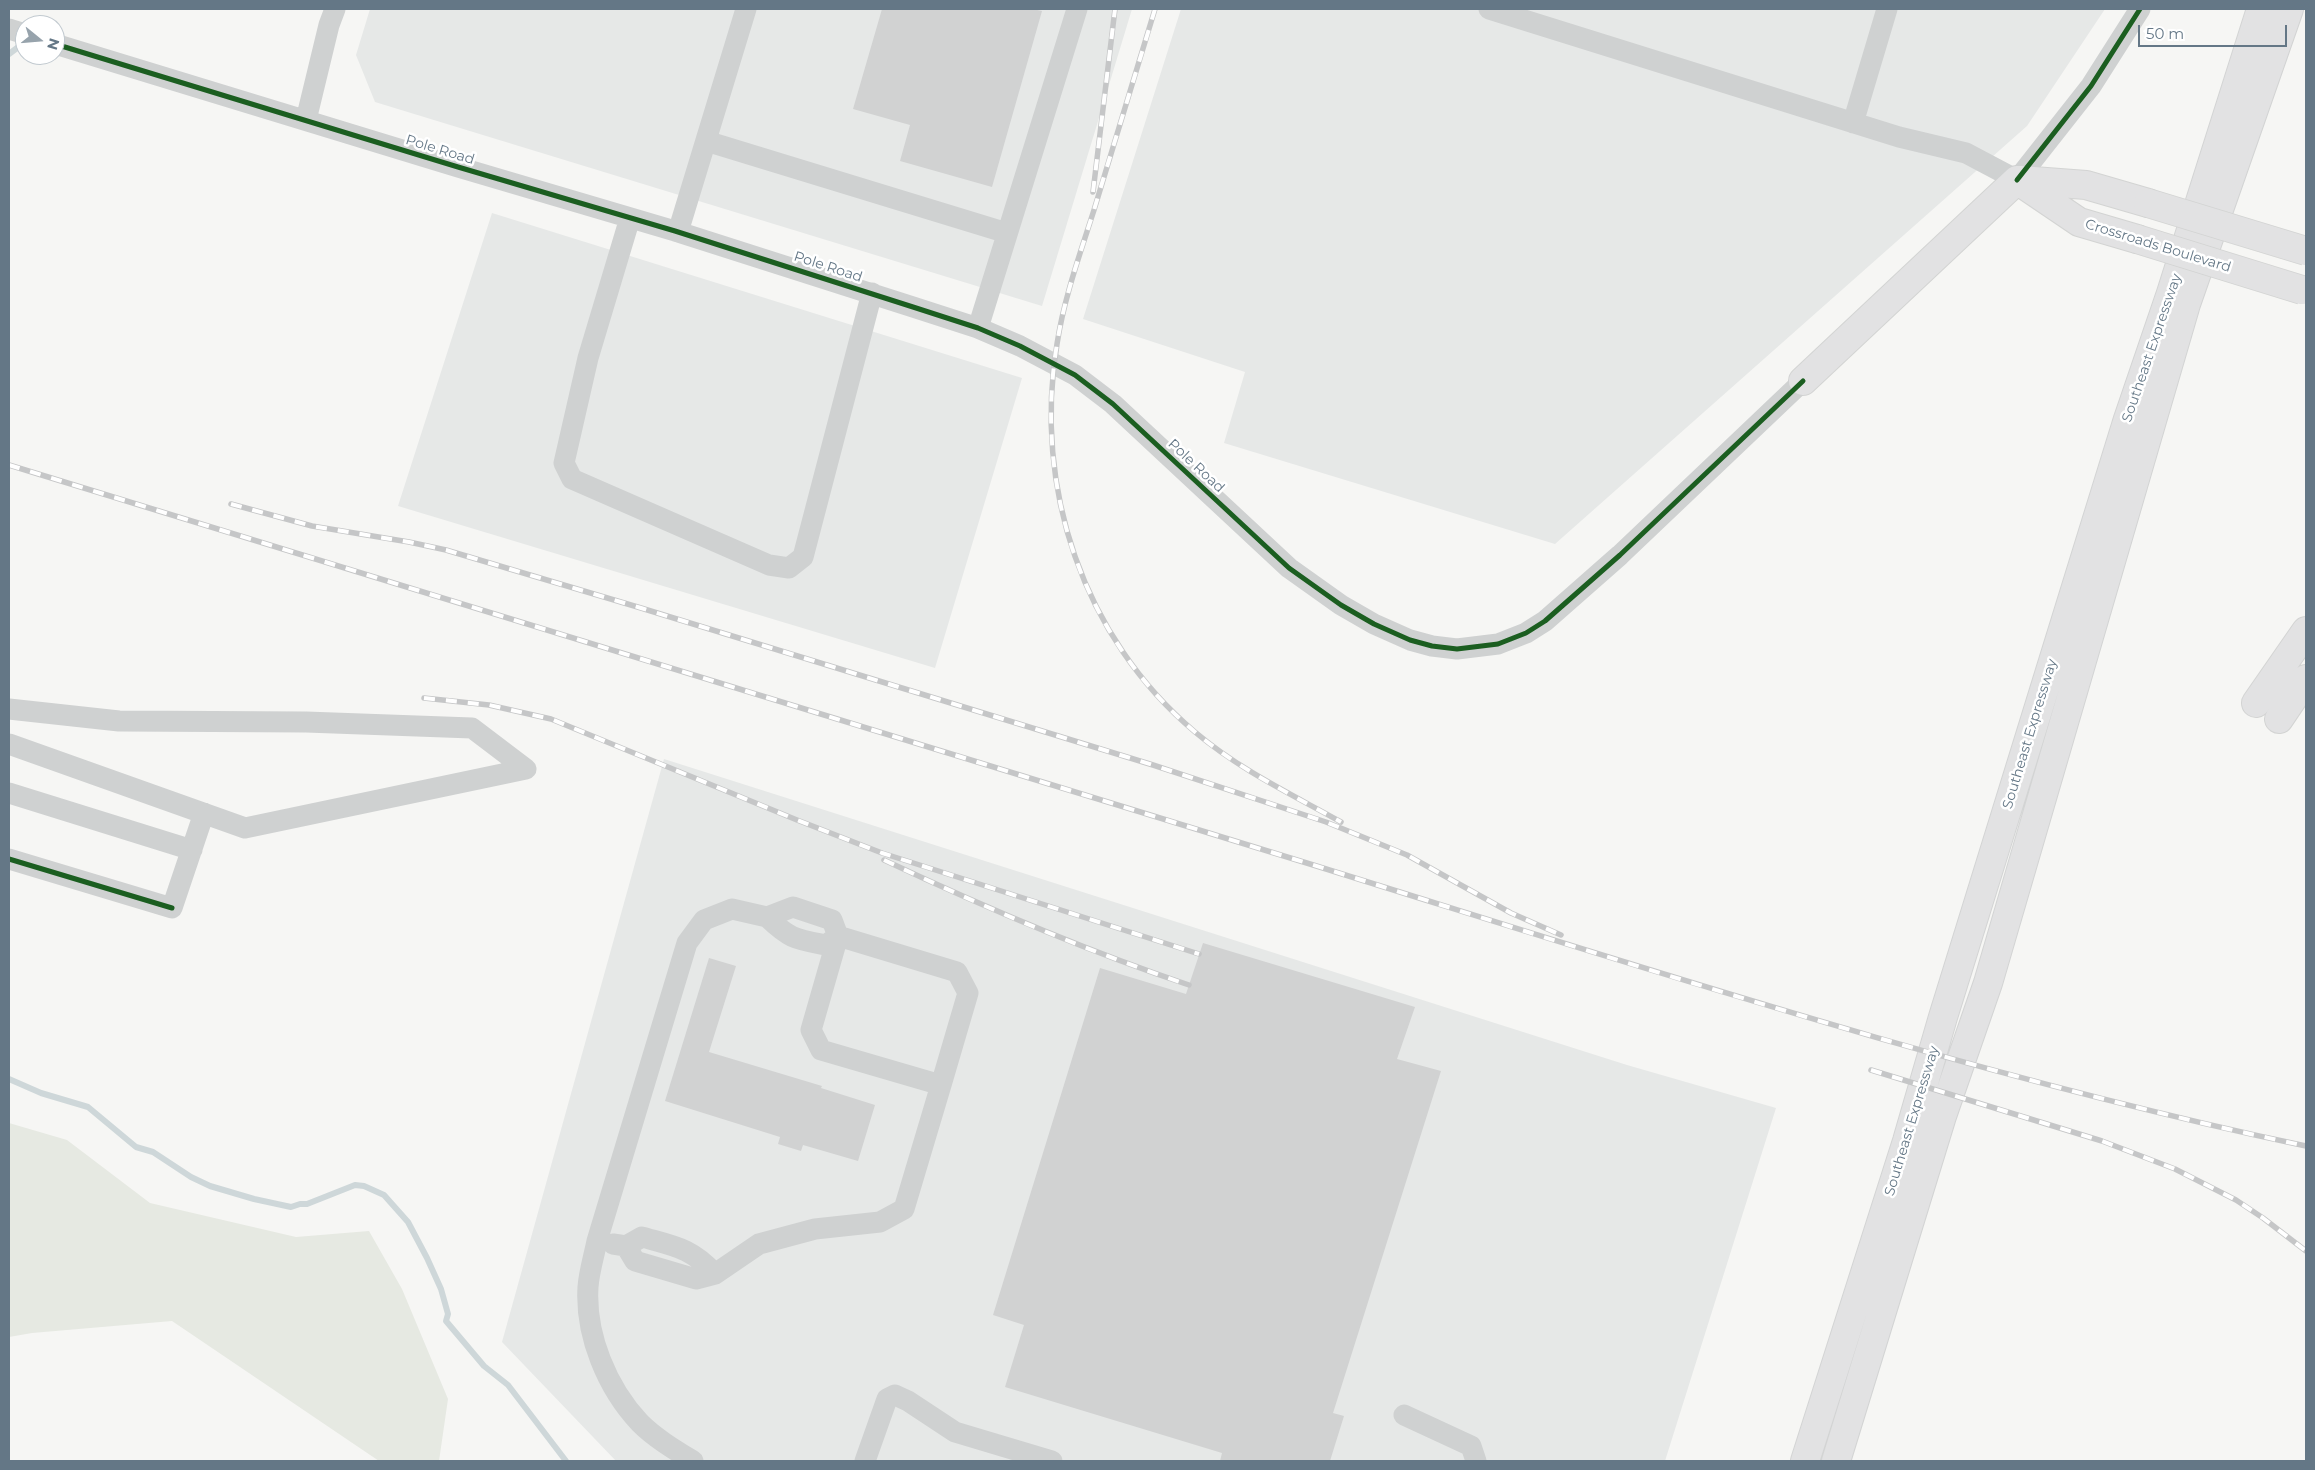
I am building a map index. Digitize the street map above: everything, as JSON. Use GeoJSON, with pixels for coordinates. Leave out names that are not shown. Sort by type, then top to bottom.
{"type":"FeatureCollection","features":[{"type":"Feature","properties":{"kind":"main road","name":"Southeast Expressway"},"geometry":{"type":"LineString","coordinates":[[1836,1461],[1942,1116],[1988,983],[2186,304],[2289,9]]}},
{"type":"Feature","properties":{"kind":"main road","name":"Southeast Expressway"},"geometry":{"type":"LineString","coordinates":[[1805,1461],[1907,1141],[1943,1017],[2125,428],[2171,293],[2260,12]]}},
{"type":"Feature","properties":{"kind":"main road"},"geometry":{"type":"LineString","coordinates":[[1804,381],[2018,180],[2086,185],[2306,250]]}},
{"type":"Feature","properties":{"kind":"main road","name":"Crossroads Boulevard"},"geometry":{"type":"LineString","coordinates":[[2018,180],[2079,222],[2304,290]]}},
{"type":"Feature","properties":{"kind":"main road"},"geometry":{"type":"LineString","coordinates":[[2256,703],[2306,632]]}},
{"type":"Feature","properties":{"kind":"main road"},"geometry":{"type":"LineString","coordinates":[[2279,719],[2306,679]]}},
{"type":"Feature","properties":{"kind":"street"},"geometry":{"type":"LineString","coordinates":[[306,120],[329,25],[335,9]]}},
{"type":"Feature","properties":{"kind":"street"},"geometry":{"type":"LineString","coordinates":[[678,232],[746,9]]}},
{"type":"Feature","properties":{"kind":"street"},"geometry":{"type":"LineString","coordinates":[[978,328],[1077,9]]}},
{"type":"Feature","properties":{"kind":"street"},"geometry":{"type":"LineString","coordinates":[[1489,9],[1898,137],[1966,153],[2018,180],[2091,86],[2140,9]]}},
{"type":"Feature","properties":{"kind":"street"},"geometry":{"type":"LineString","coordinates":[[1854,122],[1887,9]]}},
{"type":"Feature","properties":{"kind":"street","name":"Pole Road"},"geometry":{"type":"LineString","coordinates":[[65,47],[678,232],[872,293],[978,328],[1039,354],[1075,375],[1113,404],[1289,568],[1341,605],[1374,624],[1410,640],[1432,646],[1457,649],[1498,644],[1526,634],[1561,609],[1804,381]]}},
{"type":"Feature","properties":{"kind":"street"},"geometry":{"type":"LineString","coordinates":[[706,141],[1007,234]]}},
{"type":"Feature","properties":{"kind":"street"},"geometry":{"type":"LineString","coordinates":[[630,218],[588,358],[564,463],[572,479],[769,565],[789,568],[803,556],[872,293]]}},
{"type":"Feature","properties":{"kind":"street"},"geometry":{"type":"LineString","coordinates":[[9,709],[119,721],[306,722],[472,728],[526,770],[245,828],[9,744]]}},
{"type":"Feature","properties":{"kind":"street"},"geometry":{"type":"LineString","coordinates":[[9,793],[192,850]]}},
{"type":"Feature","properties":{"kind":"street"},"geometry":{"type":"LineString","coordinates":[[9,859],[172,908],[204,813]]}},
{"type":"Feature","properties":{"kind":"street"},"geometry":{"type":"LineString","coordinates":[[693,1461],[641,1424],[619,1396],[601,1361],[590,1323],[588,1286],[597,1242],[687,943],[704,920],[732,909],[767,916],[793,907],[832,920],[838,936],[811,1030],[821,1050],[941,1085]]}},
{"type":"Feature","properties":{"kind":"street"},"geometry":{"type":"LineString","coordinates":[[767,916],[786,935],[802,941],[826,945],[838,936]]}},
{"type":"Feature","properties":{"kind":"street"},"geometry":{"type":"LineString","coordinates":[[597,1242],[626,1246],[635,1261],[696,1279],[715,1274],[759,1244],[814,1229],[880,1222],[904,1209],[968,993],[957,972],[838,936]]}},
{"type":"Feature","properties":{"kind":"street"},"geometry":{"type":"LineString","coordinates":[[865,1461],[880,1414],[887,1399],[895,1395],[908,1401],[955,1432],[1052,1461]]}},
{"type":"Feature","properties":{"kind":"street"},"geometry":{"type":"LineString","coordinates":[[1404,1415],[1472,1446],[1476,1461]]}},
{"type":"Feature","properties":{"kind":"shaded area"},"geometry":{"type":"Polygon","coordinates":[[[370,9],[1132,9],[1042,306],[375,102],[356,55],[370,9]]]}},
{"type":"Feature","properties":{"kind":"shaded area"},"geometry":{"type":"Polygon","coordinates":[[[1181,9],[2105,9],[2027,126],[1555,544],[1224,443],[1245,372],[1083,319],[1181,9]]]}},
{"type":"Feature","properties":{"kind":"shaded area"},"geometry":{"type":"Polygon","coordinates":[[[492,213],[1022,378],[935,668],[398,506],[492,213]]]}},
{"type":"Feature","properties":{"kind":"shaded area"},"geometry":{"type":"Polygon","coordinates":[[[664,759],[1627,1065],[1776,1108],[1665,1461],[616,1461],[502,1342],[664,759]]]}},
{"type":"Feature","properties":{"kind":"shaded area"},"geometry":{"type":"Polygon","coordinates":[[[9,1123],[67,1140],[150,1203],[296,1237],[369,1231],[402,1289],[448,1399],[439,1461],[379,1461],[172,1321],[32,1333],[9,1337],[9,1123]]]}},
{"type":"Feature","properties":{"kind":"building"},"geometry":{"type":"Polygon","coordinates":[[[882,9],[1033,9],[1042,11],[992,187],[900,161],[910,125],[853,109],[882,9]]]}},
{"type":"Feature","properties":{"kind":"building"},"geometry":{"type":"Polygon","coordinates":[[[1203,943],[1415,1007],[1397,1059],[1441,1071],[1333,1413],[1344,1416],[1330,1461],[1220,1461],[1222,1453],[1005,1387],[1024,1325],[993,1315],[1100,968],[1186,994],[1203,943]]]}},
{"type":"Feature","properties":{"kind":"building"},"geometry":{"type":"Polygon","coordinates":[[[709,958],[736,966],[709,1052],[822,1086],[821,1088],[875,1105],[858,1161],[803,1145],[801,1151],[778,1144],[780,1137],[665,1101],[709,958]]]}},
{"type":"Feature","properties":{"kind":"waterway"},"geometry":{"type":"LineString","coordinates":[[9,54],[15,50]]}},
{"type":"Feature","properties":{"kind":"waterway"},"geometry":{"type":"LineString","coordinates":[[9,1079],[41,1093],[88,1107],[136,1147],[153,1152],[191,1177],[210,1186],[254,1199],[291,1207],[307,1204],[355,1185],[364,1186],[384,1195],[408,1222],[427,1258],[441,1289],[448,1314],[446,1321],[484,1366],[508,1385],[566,1461]]}},
{"type":"Feature","properties":{"kind":"railway"},"geometry":{"type":"LineString","coordinates":[[1093,192],[1115,9]]}},
{"type":"Feature","properties":{"kind":"railway"},"geometry":{"type":"LineString","coordinates":[[1155,9],[1073,276],[1060,327],[1051,398],[1053,452],[1061,505],[1075,556],[1096,606],[1123,652],[1156,694],[1212,746],[1266,781],[1341,822]]}},
{"type":"Feature","properties":{"kind":"railway"},"geometry":{"type":"LineString","coordinates":[[9,465],[1805,1017],[2054,1086],[2180,1118],[2306,1146]]}},
{"type":"Feature","properties":{"kind":"railway"},"geometry":{"type":"LineString","coordinates":[[231,504],[312,526],[446,550],[1153,765],[1326,822],[1407,855],[1511,913],[1561,935]]}},
{"type":"Feature","properties":{"kind":"railway"},"geometry":{"type":"LineString","coordinates":[[424,698],[489,705],[551,719],[882,853],[1199,954]]}},
{"type":"Feature","properties":{"kind":"railway"},"geometry":{"type":"LineString","coordinates":[[884,860],[1035,927],[1150,972],[1189,985]]}},
{"type":"Feature","properties":{"kind":"railway"},"geometry":{"type":"LineString","coordinates":[[1871,1070],[2102,1141],[2175,1169],[2236,1200],[2306,1251]]}},
{"type":"Feature","properties":{"kind":"cycle path"},"geometry":{"type":"LineString","coordinates":[[2017,180],[2091,86],[2140,9]]}},
{"type":"Feature","properties":{"kind":"cycle path"},"geometry":{"type":"LineString","coordinates":[[65,47],[675,231],[978,328],[1020,346],[1075,375],[1113,404],[1289,568],[1341,605],[1374,624],[1410,640],[1432,646],[1457,649],[1498,644],[1526,633],[1545,621],[1620,555],[1803,381]]}},
{"type":"Feature","properties":{"kind":"cycle path"},"geometry":{"type":"LineString","coordinates":[[9,859],[172,908]]}}]}
